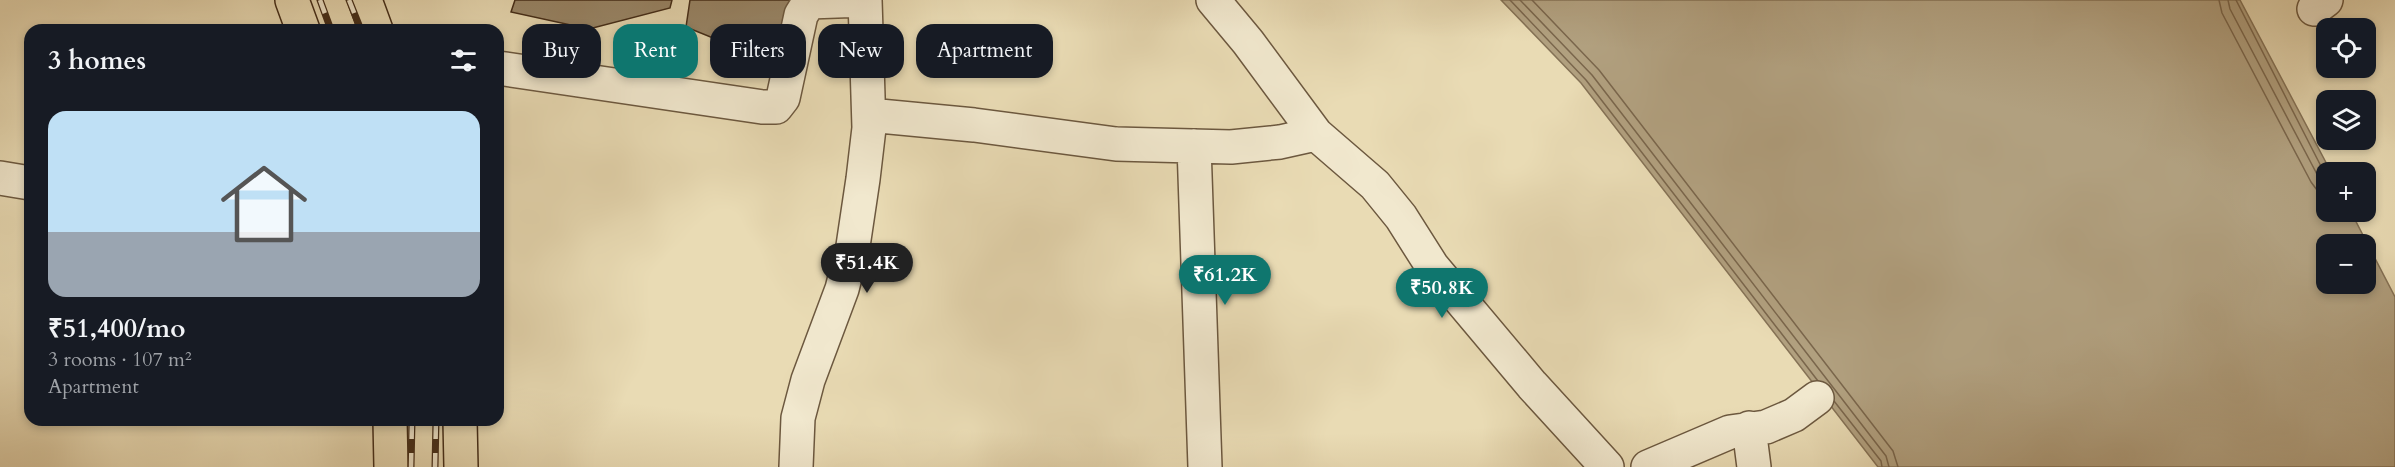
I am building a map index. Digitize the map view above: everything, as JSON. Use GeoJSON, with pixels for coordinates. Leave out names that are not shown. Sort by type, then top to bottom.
{"type":"FeatureCollection","features":[{"type":"Feature","properties":{"kind":"main road"},"geometry":{"type":"LineString","coordinates":[[292,0],[301,24]]}},
{"type":"Feature","properties":{"kind":"main road"},"geometry":{"type":"LineString","coordinates":[[365,0],[374,24]]}},
{"type":"Feature","properties":{"kind":"main road"},"geometry":{"type":"LineString","coordinates":[[390,426],[391,467]]}},
{"type":"Feature","properties":{"kind":"main road"},"geometry":{"type":"LineString","coordinates":[[460,426],[461,467]]}},
{"type":"Feature","properties":{"kind":"street"},"geometry":{"type":"LineString","coordinates":[[504,69],[762,107],[776,107],[783,98],[801,15],[809,2],[865,0],[869,115],[863,179],[853,246],[842,289],[808,380],[798,418],[796,467]]}},
{"type":"Feature","properties":{"kind":"street"},"geometry":{"type":"LineString","coordinates":[[1213,0],[1248,42],[1316,134],[1375,185],[1401,217],[1438,274],[1532,385],[1606,467]]}},
{"type":"Feature","properties":{"kind":"street"},"geometry":{"type":"LineString","coordinates":[[869,115],[974,125],[1116,144],[1251,145],[1280,142],[1316,134]]}},
{"type":"Feature","properties":{"kind":"street"},"geometry":{"type":"LineString","coordinates":[[1194,146],[1205,467]]}},
{"type":"Feature","properties":{"kind":"street"},"geometry":{"type":"LineString","coordinates":[[0,178],[24,182]]}},
{"type":"Feature","properties":{"kind":"street"},"geometry":{"type":"LineString","coordinates":[[1648,467],[1730,432],[1766,427],[1794,415],[1817,398]]}},
{"type":"Feature","properties":{"kind":"street"},"geometry":{"type":"LineString","coordinates":[[1749,428],[1754,467]]}},
{"type":"Feature","properties":{"kind":"water"},"geometry":{"type":"Polygon","coordinates":[[[1501,0],[2240,0],[2316,144],[2316,150],[2319,150],[2326,162],[2316,162],[2316,222],[2356,222],[2362,234],[2316,234],[2316,294],[2376,294],[2376,260],[2395,297],[2395,467],[1878,467],[1581,83],[1501,0]]]}},
{"type":"Feature","properties":{"kind":"building"},"geometry":{"type":"Polygon","coordinates":[[[515,0],[672,0],[670,8],[601,26],[601,24],[566,24],[511,12],[515,0]]]}},
{"type":"Feature","properties":{"kind":"building"},"geometry":{"type":"Polygon","coordinates":[[[690,0],[794,0],[790,24],[710,24],[710,37],[698,32],[698,24],[686,24],[690,0]]]}},
{"type":"Feature","properties":{"kind":"railway"},"geometry":{"type":"LineString","coordinates":[[320,0],[329,24]]}},
{"type":"Feature","properties":{"kind":"railway"},"geometry":{"type":"LineString","coordinates":[[349,0],[359,24]]}},
{"type":"Feature","properties":{"kind":"railway"},"geometry":{"type":"LineString","coordinates":[[411,467],[412,426]]}},
{"type":"Feature","properties":{"kind":"railway"},"geometry":{"type":"LineString","coordinates":[[435,467],[436,426]]}}]}
